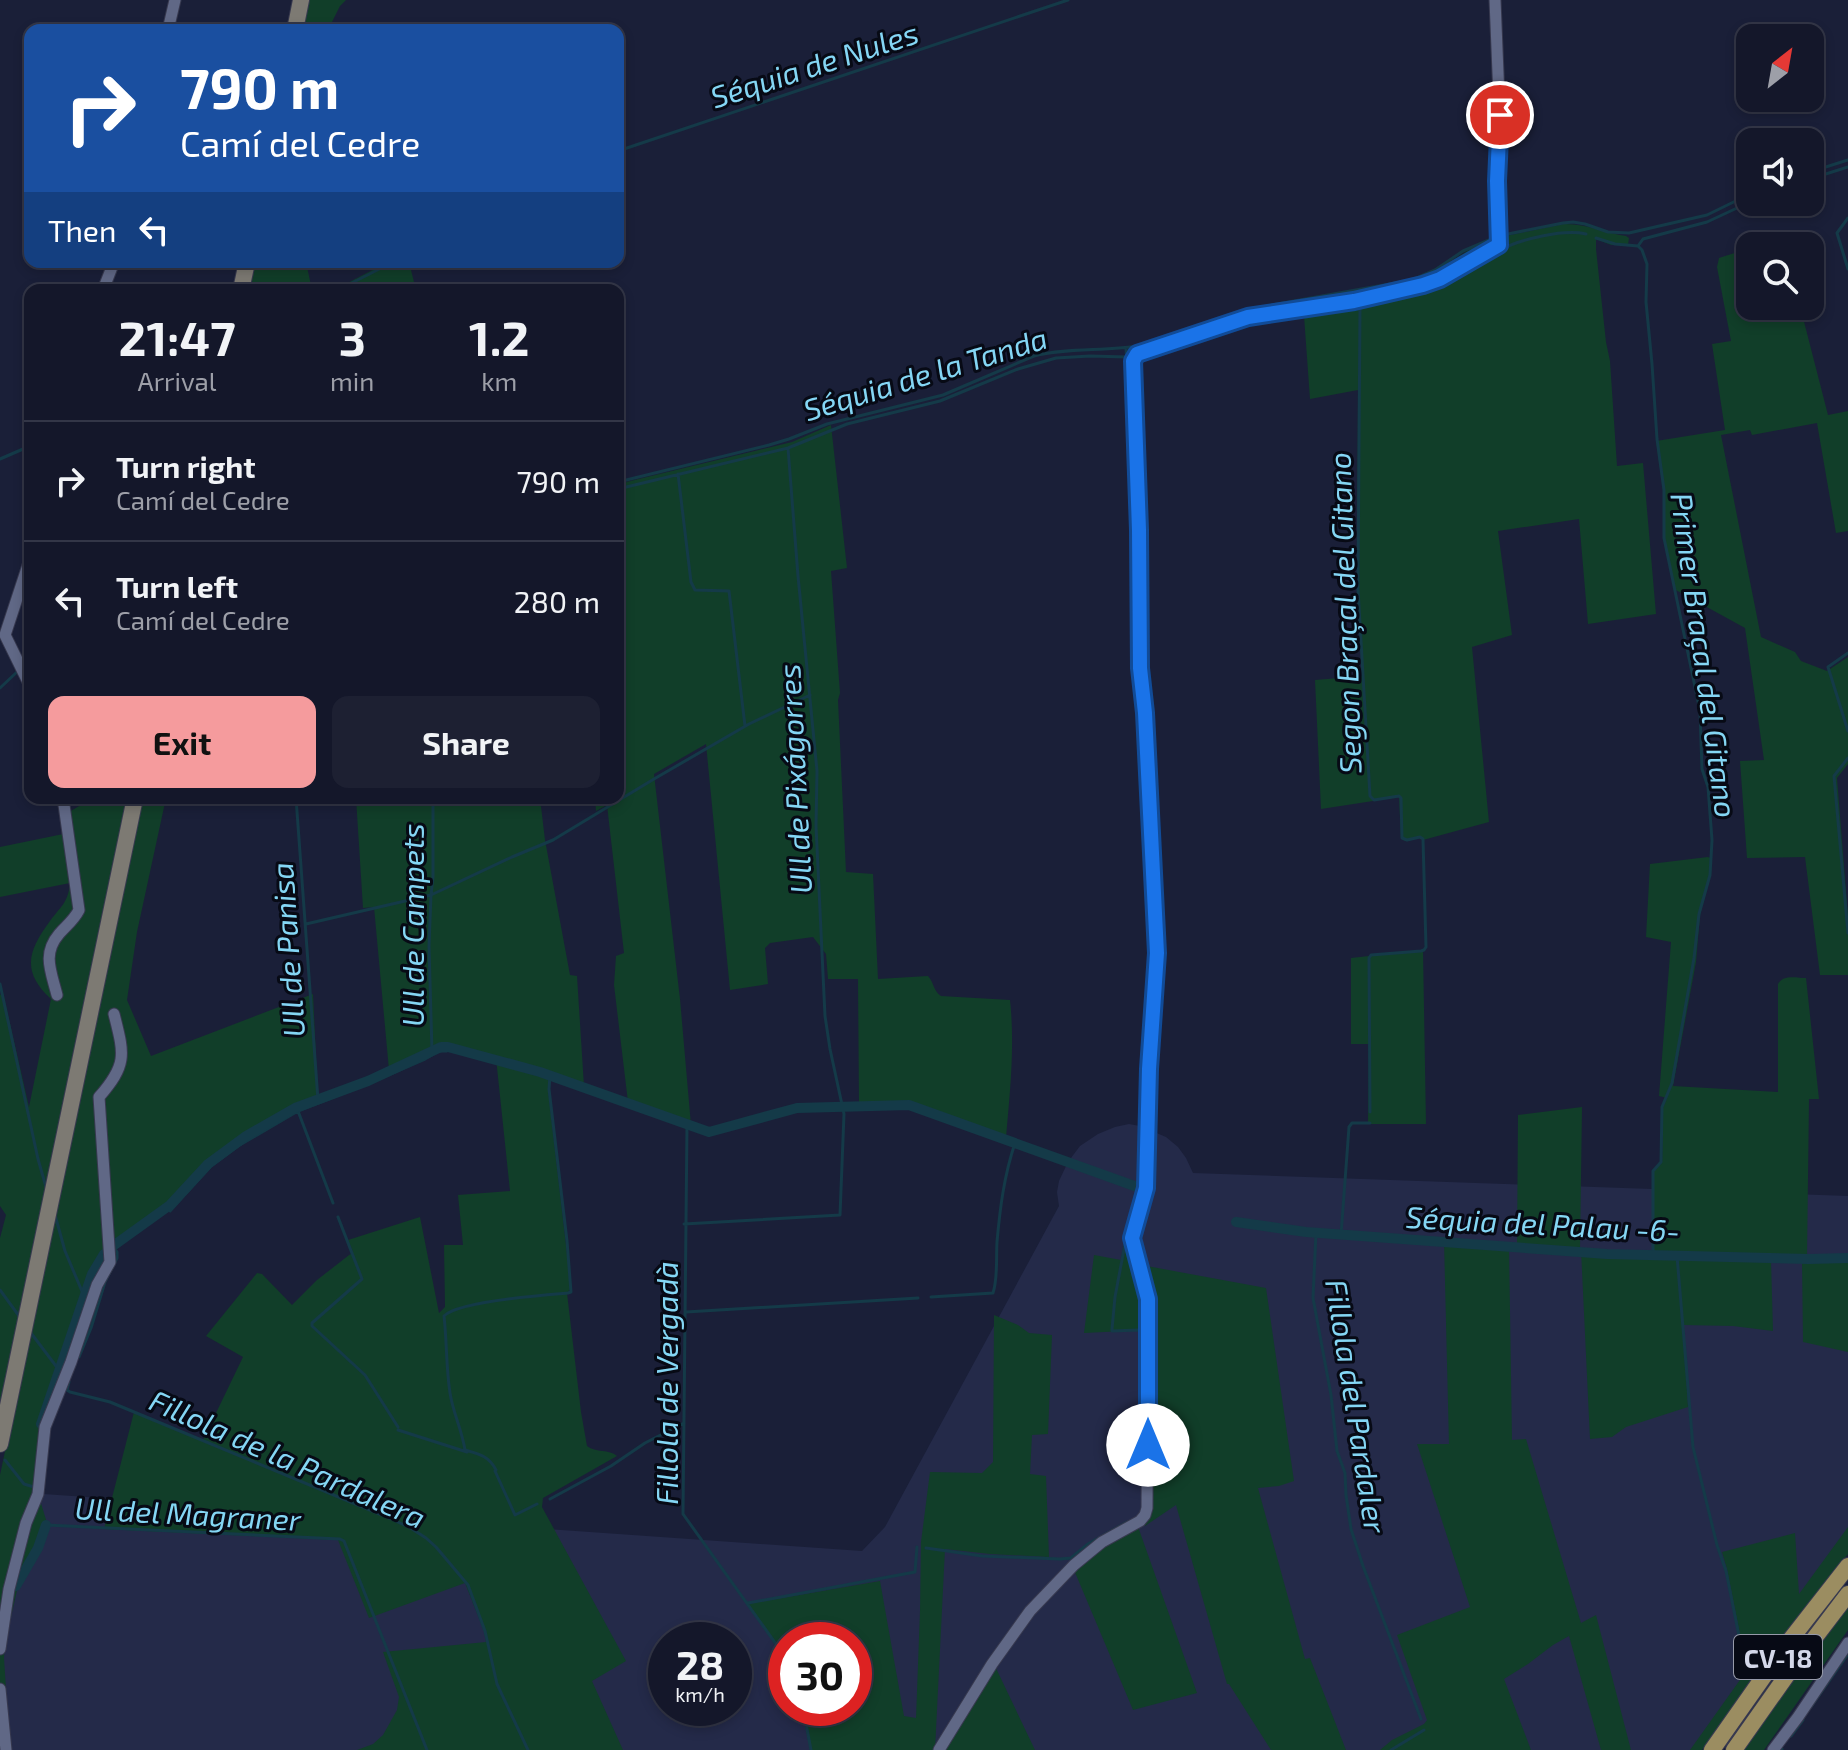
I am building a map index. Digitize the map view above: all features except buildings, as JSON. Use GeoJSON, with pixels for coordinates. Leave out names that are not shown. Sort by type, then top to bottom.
{"type":"FeatureCollection","features":[{"type":"Feature","properties":{"kind":"main road"},"geometry":{"type":"LineString","coordinates":[[296,24],[301,0]]}},
{"type":"Feature","properties":{"kind":"main road"},"geometry":{"type":"LineString","coordinates":[[0,1444],[134,804]]}},
{"type":"Feature","properties":{"kind":"main road","name":"CV-18"},"geometry":{"type":"LineString","coordinates":[[1712,1750],[1783,1649],[1848,1566]]}},
{"type":"Feature","properties":{"kind":"main road","name":"CV-18"},"geometry":{"type":"LineString","coordinates":[[1734,1750],[1848,1594]]}},
{"type":"Feature","properties":{"kind":"street"},"geometry":{"type":"LineString","coordinates":[[169,24],[175,0]]}},
{"type":"Feature","properties":{"kind":"street"},"geometry":{"type":"LineString","coordinates":[[939,1750],[992,1664],[1030,1611],[1074,1565],[1102,1542],[1140,1521],[1147,1508],[1148,1299],[1132,1238],[1146,1188],[1149,1069],[1157,953],[1140,668],[1134,357],[1248,317],[1354,301],[1423,285],[1440,279],[1499,245],[1497,181],[1500,122],[1495,0]]}},
{"type":"Feature","properties":{"kind":"street"},"geometry":{"type":"LineString","coordinates":[[24,577],[5,635],[24,674]]}},
{"type":"Feature","properties":{"kind":"street"},"geometry":{"type":"LineString","coordinates":[[57,995],[47,954],[52,943],[74,920],[79,910],[64,804]]}},
{"type":"Feature","properties":{"kind":"street"},"geometry":{"type":"LineString","coordinates":[[0,1649],[9,1589],[26,1523],[38,1494],[45,1427],[97,1285],[110,1262],[99,1097],[119,1070],[122,1046],[114,1014]]}},
{"type":"Feature","properties":{"kind":"street"},"geometry":{"type":"LineString","coordinates":[[1773,1750],[1848,1643]]}},
{"type":"Feature","properties":{"kind":"street"},"geometry":{"type":"LineString","coordinates":[[0,1689],[6,1750]]}},
{"type":"Feature","properties":{"kind":"shaded area"},"geometry":{"type":"Polygon","coordinates":[[[1129,1124],[1140,1126],[1166,1137],[1178,1147],[1193,1173],[1848,1196],[1848,1550],[1701,1750],[0,1750],[0,1491],[862,1551],[885,1527],[1059,1206],[1059,1181],[1068,1162],[1080,1146],[1098,1134],[1129,1124]]]}},
{"type":"Feature","properties":{"kind":"green space"},"geometry":{"type":"Polygon","coordinates":[[[309,0],[346,0],[331,24],[304,24],[309,0]]]}},
{"type":"Feature","properties":{"kind":"green space"},"geometry":{"type":"Polygon","coordinates":[[[1563,224],[1629,238],[1628,245],[1611,245],[1596,239],[1596,249],[1610,361],[1617,466],[1643,463],[1656,614],[1588,624],[1579,519],[1498,531],[1512,635],[1472,647],[1489,822],[1423,840],[1405,841],[1401,838],[1399,797],[1321,809],[1315,680],[1364,676],[1357,585],[1358,390],[1310,399],[1303,302],[1413,282],[1430,275],[1472,248],[1506,236],[1563,224]]]}},
{"type":"Feature","properties":{"kind":"green space"},"geometry":{"type":"Polygon","coordinates":[[[1736,253],[1736,320],[1804,320],[1828,415],[1848,411],[1848,531],[1836,533],[1817,423],[1752,435],[1750,430],[1721,435],[1761,637],[1795,652],[1801,661],[1827,671],[1848,657],[1848,764],[1837,778],[1848,917],[1848,975],[1820,975],[1805,857],[1747,858],[1740,761],[1764,760],[1745,628],[1674,589],[1663,538],[1663,490],[1656,441],[1725,430],[1712,344],[1731,341],[1717,267],[1719,258],[1736,253]]]}},
{"type":"Feature","properties":{"kind":"green space"},"geometry":{"type":"Polygon","coordinates":[[[253,268],[307,268],[311,284],[249,284],[253,268]]]}},
{"type":"Feature","properties":{"kind":"green space"},"geometry":{"type":"Polygon","coordinates":[[[376,268],[410,268],[414,284],[346,284],[376,268]]]}},
{"type":"Feature","properties":{"kind":"green space"},"geometry":{"type":"Polygon","coordinates":[[[831,425],[847,568],[831,571],[840,693],[846,872],[873,874],[878,979],[928,976],[941,996],[1010,1000],[1012,1052],[1006,1138],[909,1103],[859,1104],[858,979],[828,979],[826,954],[813,937],[770,943],[765,948],[768,984],[730,990],[706,744],[654,774],[691,1125],[628,1102],[614,985],[616,956],[624,953],[607,805],[596,811],[595,804],[624,804],[624,483],[792,442],[831,425]]]}},
{"type":"Feature","properties":{"kind":"green space"},"geometry":{"type":"Polygon","coordinates":[[[83,804],[127,804],[0,1414],[0,1238],[6,1215],[0,1206],[0,995],[3,993],[29,1107],[51,999],[35,980],[31,962],[36,942],[66,900],[70,883],[0,897],[0,847],[73,832],[69,812],[83,804]]]}},
{"type":"Feature","properties":{"kind":"green space"},"geometry":{"type":"Polygon","coordinates":[[[141,804],[165,804],[137,932],[127,1000],[151,1056],[313,994],[318,1098],[252,1131],[208,1163],[169,1204],[113,1246],[98,1264],[42,1425],[35,1484],[48,1526],[18,1586],[5,1644],[10,1750],[0,1750],[0,1475],[141,804]]]}},
{"type":"Feature","properties":{"kind":"green space"},"geometry":{"type":"Polygon","coordinates":[[[356,804],[541,804],[570,975],[577,976],[584,1086],[551,1074],[548,1089],[571,1288],[567,1293],[587,1446],[617,1456],[543,1498],[542,1507],[626,1661],[592,1681],[623,1750],[357,1750],[373,1744],[383,1735],[397,1710],[399,1697],[383,1652],[486,1642],[465,1583],[369,1618],[338,1540],[104,1529],[134,1412],[203,1440],[243,1357],[206,1336],[257,1273],[262,1274],[292,1305],[317,1280],[353,1252],[348,1240],[420,1217],[439,1313],[445,1307],[444,1245],[463,1245],[458,1195],[510,1191],[496,1058],[448,1045],[389,1070],[374,907],[363,908],[356,804]]]}},
{"type":"Feature","properties":{"kind":"green space"},"geometry":{"type":"Polygon","coordinates":[[[1712,859],[1711,874],[1700,915],[1696,962],[1673,1086],[1778,1092],[1778,984],[1787,978],[1806,978],[1819,1099],[1809,1099],[1807,1258],[1848,1257],[1848,1352],[1803,1342],[1802,1261],[1771,1260],[1773,1331],[1683,1325],[1688,1407],[1626,1427],[1612,1437],[1590,1439],[1581,1250],[1653,1253],[1654,1171],[1662,1162],[1663,1107],[1667,1098],[1659,1096],[1671,942],[1646,937],[1650,864],[1712,859]]]}},
{"type":"Feature","properties":{"kind":"green space"},"geometry":{"type":"Polygon","coordinates":[[[1423,950],[1426,1124],[1368,1124],[1369,1044],[1351,1044],[1351,958],[1423,950]]]}},
{"type":"Feature","properties":{"kind":"green space"},"geometry":{"type":"Polygon","coordinates":[[[1582,1107],[1580,1250],[1517,1247],[1518,1115],[1582,1107]]]}},
{"type":"Feature","properties":{"kind":"green space"},"geometry":{"type":"Polygon","coordinates":[[[1125,1238],[1129,1238],[1136,1264],[1266,1288],[1294,1481],[1258,1488],[1305,1659],[1310,1658],[1346,1750],[1271,1750],[1227,1684],[1176,1505],[1145,1526],[1146,1330],[1084,1333],[1094,1255],[1121,1260],[1125,1238]]]}},
{"type":"Feature","properties":{"kind":"green space"},"geometry":{"type":"Polygon","coordinates":[[[1444,1241],[1509,1246],[1512,1440],[1526,1439],[1581,1623],[1596,1615],[1631,1750],[1601,1750],[1569,1636],[1504,1679],[1531,1750],[1380,1750],[1427,1720],[1397,1635],[1470,1607],[1417,1444],[1449,1444],[1444,1241]]]}},
{"type":"Feature","properties":{"kind":"green space"},"geometry":{"type":"Polygon","coordinates":[[[994,1315],[1029,1333],[1052,1335],[1048,1434],[1032,1435],[1030,1474],[1046,1476],[1049,1557],[945,1549],[935,1750],[810,1750],[805,1726],[872,1726],[872,1622],[768,1622],[768,1634],[747,1604],[880,1581],[904,1716],[916,1718],[921,1542],[930,1472],[982,1473],[993,1462],[994,1315]]]}},
{"type":"Feature","properties":{"kind":"green space"},"geometry":{"type":"Polygon","coordinates":[[[1136,1521],[1197,1693],[1133,1710],[1074,1570],[1136,1521]]]}},
{"type":"Feature","properties":{"kind":"green space"},"geometry":{"type":"Polygon","coordinates":[[[1848,1527],[1848,1554],[1702,1750],[1690,1750],[1747,1670],[1722,1552],[1795,1533],[1799,1594],[1848,1527]]]}},
{"type":"Feature","properties":{"kind":"green space"},"geometry":{"type":"Polygon","coordinates":[[[1848,1605],[1848,1630],[1764,1750],[1743,1750],[1848,1605]]]}},
{"type":"Feature","properties":{"kind":"green space"},"geometry":{"type":"Polygon","coordinates":[[[994,1664],[1035,1750],[942,1750],[994,1664]]]}},
{"type":"Feature","properties":{"kind":"waterway","name":"Séquia de Nules"},"geometry":{"type":"LineString","coordinates":[[624,149],[1068,0]]}},
{"type":"Feature","properties":{"kind":"waterway","name":"Séquia de la Tanda"},"geometry":{"type":"LineString","coordinates":[[1824,168],[1848,160]]}},
{"type":"Feature","properties":{"kind":"waterway"},"geometry":{"type":"LineString","coordinates":[[1824,175],[1848,167]]}},
{"type":"Feature","properties":{"kind":"waterway","name":"Séquia de la Tanda"},"geometry":{"type":"LineString","coordinates":[[1503,235],[1573,222],[1608,232],[1629,233],[1707,215],[1736,201]]}},
{"type":"Feature","properties":{"kind":"waterway"},"geometry":{"type":"LineString","coordinates":[[1596,238],[1638,246],[1643,239],[1707,222],[1736,209]]}},
{"type":"Feature","properties":{"kind":"waterway"},"geometry":{"type":"LineString","coordinates":[[1848,218],[1837,233],[1848,269]]}},
{"type":"Feature","properties":{"kind":"waterway"},"geometry":{"type":"LineString","coordinates":[[1500,250],[1542,236],[1586,234]]}},
{"type":"Feature","properties":{"kind":"waterway","name":"Séquia de la Tanda"},"geometry":{"type":"LineString","coordinates":[[624,481],[769,445],[827,424],[943,395],[1034,356],[1143,345],[1249,309],[1412,280],[1435,270],[1463,251],[1496,237]]}},
{"type":"Feature","properties":{"kind":"waterway","name":"Primer Braçal del Gitano"},"geometry":{"type":"LineString","coordinates":[[1638,246],[1647,264],[1646,302],[1664,490],[1664,538],[1700,711],[1702,769],[1708,787],[1712,840],[1710,875],[1699,914],[1672,1083],[1662,1107],[1661,1162],[1653,1171],[1653,1255]]}},
{"type":"Feature","properties":{"kind":"waterway","name":"Séquia de Nules"},"geometry":{"type":"LineString","coordinates":[[350,284],[381,268]]}},
{"type":"Feature","properties":{"kind":"waterway","name":"Segon Braçal del Gitano"},"geometry":{"type":"LineString","coordinates":[[1360,305],[1358,589],[1370,796],[1374,800],[1399,796],[1402,838],[1423,839],[1426,947],[1421,951],[1371,955],[1369,958],[1370,1112]]}},
{"type":"Feature","properties":{"kind":"waterway"},"geometry":{"type":"LineString","coordinates":[[1126,348],[1128,384]]}},
{"type":"Feature","properties":{"kind":"waterway"},"geometry":{"type":"LineString","coordinates":[[624,488],[788,448],[847,424],[940,401],[1018,369],[1056,358],[1127,357]]}},
{"type":"Feature","properties":{"kind":"waterway","name":"Ull de Pixágorres"},"geometry":{"type":"LineString","coordinates":[[684,1224],[840,1215],[844,1114],[825,1016],[816,826],[817,771],[788,448]]}},
{"type":"Feature","properties":{"kind":"waterway","name":"Séquia de Nules"},"geometry":{"type":"LineString","coordinates":[[0,459],[24,449]]}},
{"type":"Feature","properties":{"kind":"waterway"},"geometry":{"type":"LineString","coordinates":[[678,474],[691,582],[695,590],[729,591],[745,726]]}},
{"type":"Feature","properties":{"kind":"waterway"},"geometry":{"type":"LineString","coordinates":[[1848,653],[1828,667],[1848,731]]}},
{"type":"Feature","properties":{"kind":"waterway","name":"Séquia de la Tanda"},"geometry":{"type":"LineString","coordinates":[[0,688],[17,672]]}},
{"type":"Feature","properties":{"kind":"waterway"},"geometry":{"type":"LineString","coordinates":[[624,797],[749,724],[810,695]]}},
{"type":"Feature","properties":{"kind":"waterway"},"geometry":{"type":"LineString","coordinates":[[1848,758],[1834,776],[1848,933]]}},
{"type":"Feature","properties":{"kind":"waterway","name":"Ull de Panisa"},"geometry":{"type":"LineString","coordinates":[[296,804],[318,1100]]}},
{"type":"Feature","properties":{"kind":"waterway","name":"Ull de Campets"},"geometry":{"type":"LineString","coordinates":[[432,1052],[429,946],[433,804]]}},
{"type":"Feature","properties":{"kind":"waterway"},"geometry":{"type":"LineString","coordinates":[[306,924],[431,895],[553,840],[613,804]]}},
{"type":"Feature","properties":{"kind":"waterway"},"geometry":{"type":"LineString","coordinates":[[0,984],[46,1187]]}},
{"type":"Feature","properties":{"kind":"waterway"},"geometry":{"type":"LineString","coordinates":[[1143,1334],[1138,1330],[1112,1329],[1125,1244],[1141,1180],[1147,1023]]}},
{"type":"Feature","properties":{"kind":"waterway","name":"Séquia del Palau -6-"},"geometry":{"type":"LineString","coordinates":[[113,1246],[170,1205],[208,1164],[246,1136],[295,1108],[368,1081],[441,1047],[540,1072],[709,1132],[797,1108],[909,1105],[1140,1188]]}},
{"type":"Feature","properties":{"kind":"waterway","name":"Séquia del Palau -6-"},"geometry":{"type":"LineString","coordinates":[[170,1211],[211,1166],[238,1146],[298,1111],[439,1051],[447,1051],[448,1047]]}},
{"type":"Feature","properties":{"kind":"waterway"},"geometry":{"type":"LineString","coordinates":[[495,1471],[487,1459],[465,1450],[450,1393],[444,1316],[466,1306],[571,1292],[550,1075]]}},
{"type":"Feature","properties":{"kind":"waterway"},"geometry":{"type":"LineString","coordinates":[[298,1111],[333,1203]]}},
{"type":"Feature","properties":{"kind":"waterway","name":"Segon Braçal del Gitano"},"geometry":{"type":"LineString","coordinates":[[1341,1235],[1349,1127],[1352,1123],[1370,1123]]}},
{"type":"Feature","properties":{"kind":"waterway","name":"Fillola de Vergadà"},"geometry":{"type":"LineString","coordinates":[[687,1125],[683,1514],[768,1633]]}},
{"type":"Feature","properties":{"kind":"waterway"},"geometry":{"type":"LineString","coordinates":[[931,1297],[993,1293],[1001,1204],[1015,1143]]}},
{"type":"Feature","properties":{"kind":"waterway"},"geometry":{"type":"LineString","coordinates":[[55,1215],[65,1251],[84,1296]]}},
{"type":"Feature","properties":{"kind":"waterway"},"geometry":{"type":"LineString","coordinates":[[338,1217],[362,1279],[312,1326],[365,1375],[398,1427]]}},
{"type":"Feature","properties":{"kind":"waterway","name":"Séquia del Palau -6-"},"geometry":{"type":"LineString","coordinates":[[1236,1222],[1306,1232],[1607,1254],[1848,1258]]}},
{"type":"Feature","properties":{"kind":"waterway","name":"Fillola del Pardaler"},"geometry":{"type":"LineString","coordinates":[[1316,1233],[1313,1298],[1331,1395],[1337,1451],[1345,1473],[1351,1529],[1421,1719]]}},
{"type":"Feature","properties":{"kind":"waterway","name":"Fillola de la Pardalera"},"geometry":{"type":"LineString","coordinates":[[79,1357],[105,1282],[117,1258],[113,1246]]}},
{"type":"Feature","properties":{"kind":"waterway","name":"Séquia del Palau -6-"},"geometry":{"type":"LineString","coordinates":[[41,1424],[92,1274],[104,1254]]}},
{"type":"Feature","properties":{"kind":"waterway"},"geometry":{"type":"LineString","coordinates":[[1677,1256],[1693,1447],[1726,1571],[1746,1671]]}},
{"type":"Feature","properties":{"kind":"waterway"},"geometry":{"type":"LineString","coordinates":[[0,1290],[19,1316]]}},
{"type":"Feature","properties":{"kind":"waterway"},"geometry":{"type":"LineString","coordinates":[[686,1312],[918,1298]]}},
{"type":"Feature","properties":{"kind":"waterway"},"geometry":{"type":"LineString","coordinates":[[31,1333],[59,1370]]}},
{"type":"Feature","properties":{"kind":"waterway","name":"Fillola de la Pardalera"},"geometry":{"type":"LineString","coordinates":[[69,1382],[67,1390],[70,1392],[110,1402],[389,1518],[426,1538],[468,1585],[485,1631],[497,1684],[528,1750]]}},
{"type":"Feature","properties":{"kind":"waterway"},"geometry":{"type":"LineString","coordinates":[[550,1499],[684,1423]]}},
{"type":"Feature","properties":{"kind":"waterway"},"geometry":{"type":"LineString","coordinates":[[398,1430],[467,1452]]}},
{"type":"Feature","properties":{"kind":"waterway"},"geometry":{"type":"LineString","coordinates":[[5,1460],[24,1484],[34,1487]]}},
{"type":"Feature","properties":{"kind":"waterway"},"geometry":{"type":"LineString","coordinates":[[495,1471],[515,1515],[537,1504]]}},
{"type":"Feature","properties":{"kind":"waterway"},"geometry":{"type":"LineString","coordinates":[[926,1548],[982,1556],[1071,1558],[1088,1544],[1127,1522]]}},
{"type":"Feature","properties":{"kind":"waterway","name":"Ull del Magraner"},"geometry":{"type":"LineString","coordinates":[[46,1525],[344,1541],[427,1750]]}},
{"type":"Feature","properties":{"kind":"waterway","name":"Séquia del Palau -6-"},"geometry":{"type":"LineString","coordinates":[[16,1586],[38,1548],[46,1525]]}},
{"type":"Feature","properties":{"kind":"waterway"},"geometry":{"type":"LineString","coordinates":[[748,1603],[915,1572],[917,1547]]}},
{"type":"Feature","properties":{"kind":"waterway"},"geometry":{"type":"LineString","coordinates":[[1811,1707],[1848,1654]]}},
{"type":"Feature","properties":{"kind":"waterway"},"geometry":{"type":"LineString","coordinates":[[1791,1736],[1803,1720]]}},
{"type":"Feature","properties":{"kind":"waterway","name":"Fillola de Vergadà"},"geometry":{"type":"LineString","coordinates":[[806,1726],[811,1750]]}},
{"type":"Feature","properties":{"kind":"waterway","name":"Fillola del Pardaler"},"geometry":{"type":"LineString","coordinates":[[1391,1750],[1424,1730]]}},
{"type":"Feature","properties":{"kind":"route"},"geometry":{"type":"LineString","coordinates":[[1148,1445],[1148,1299],[1132,1238],[1146,1188],[1149,1069],[1157,953],[1140,668],[1134,357],[1248,317],[1354,301],[1423,285],[1440,279],[1499,245],[1497,181],[1500,115]]}}]}
